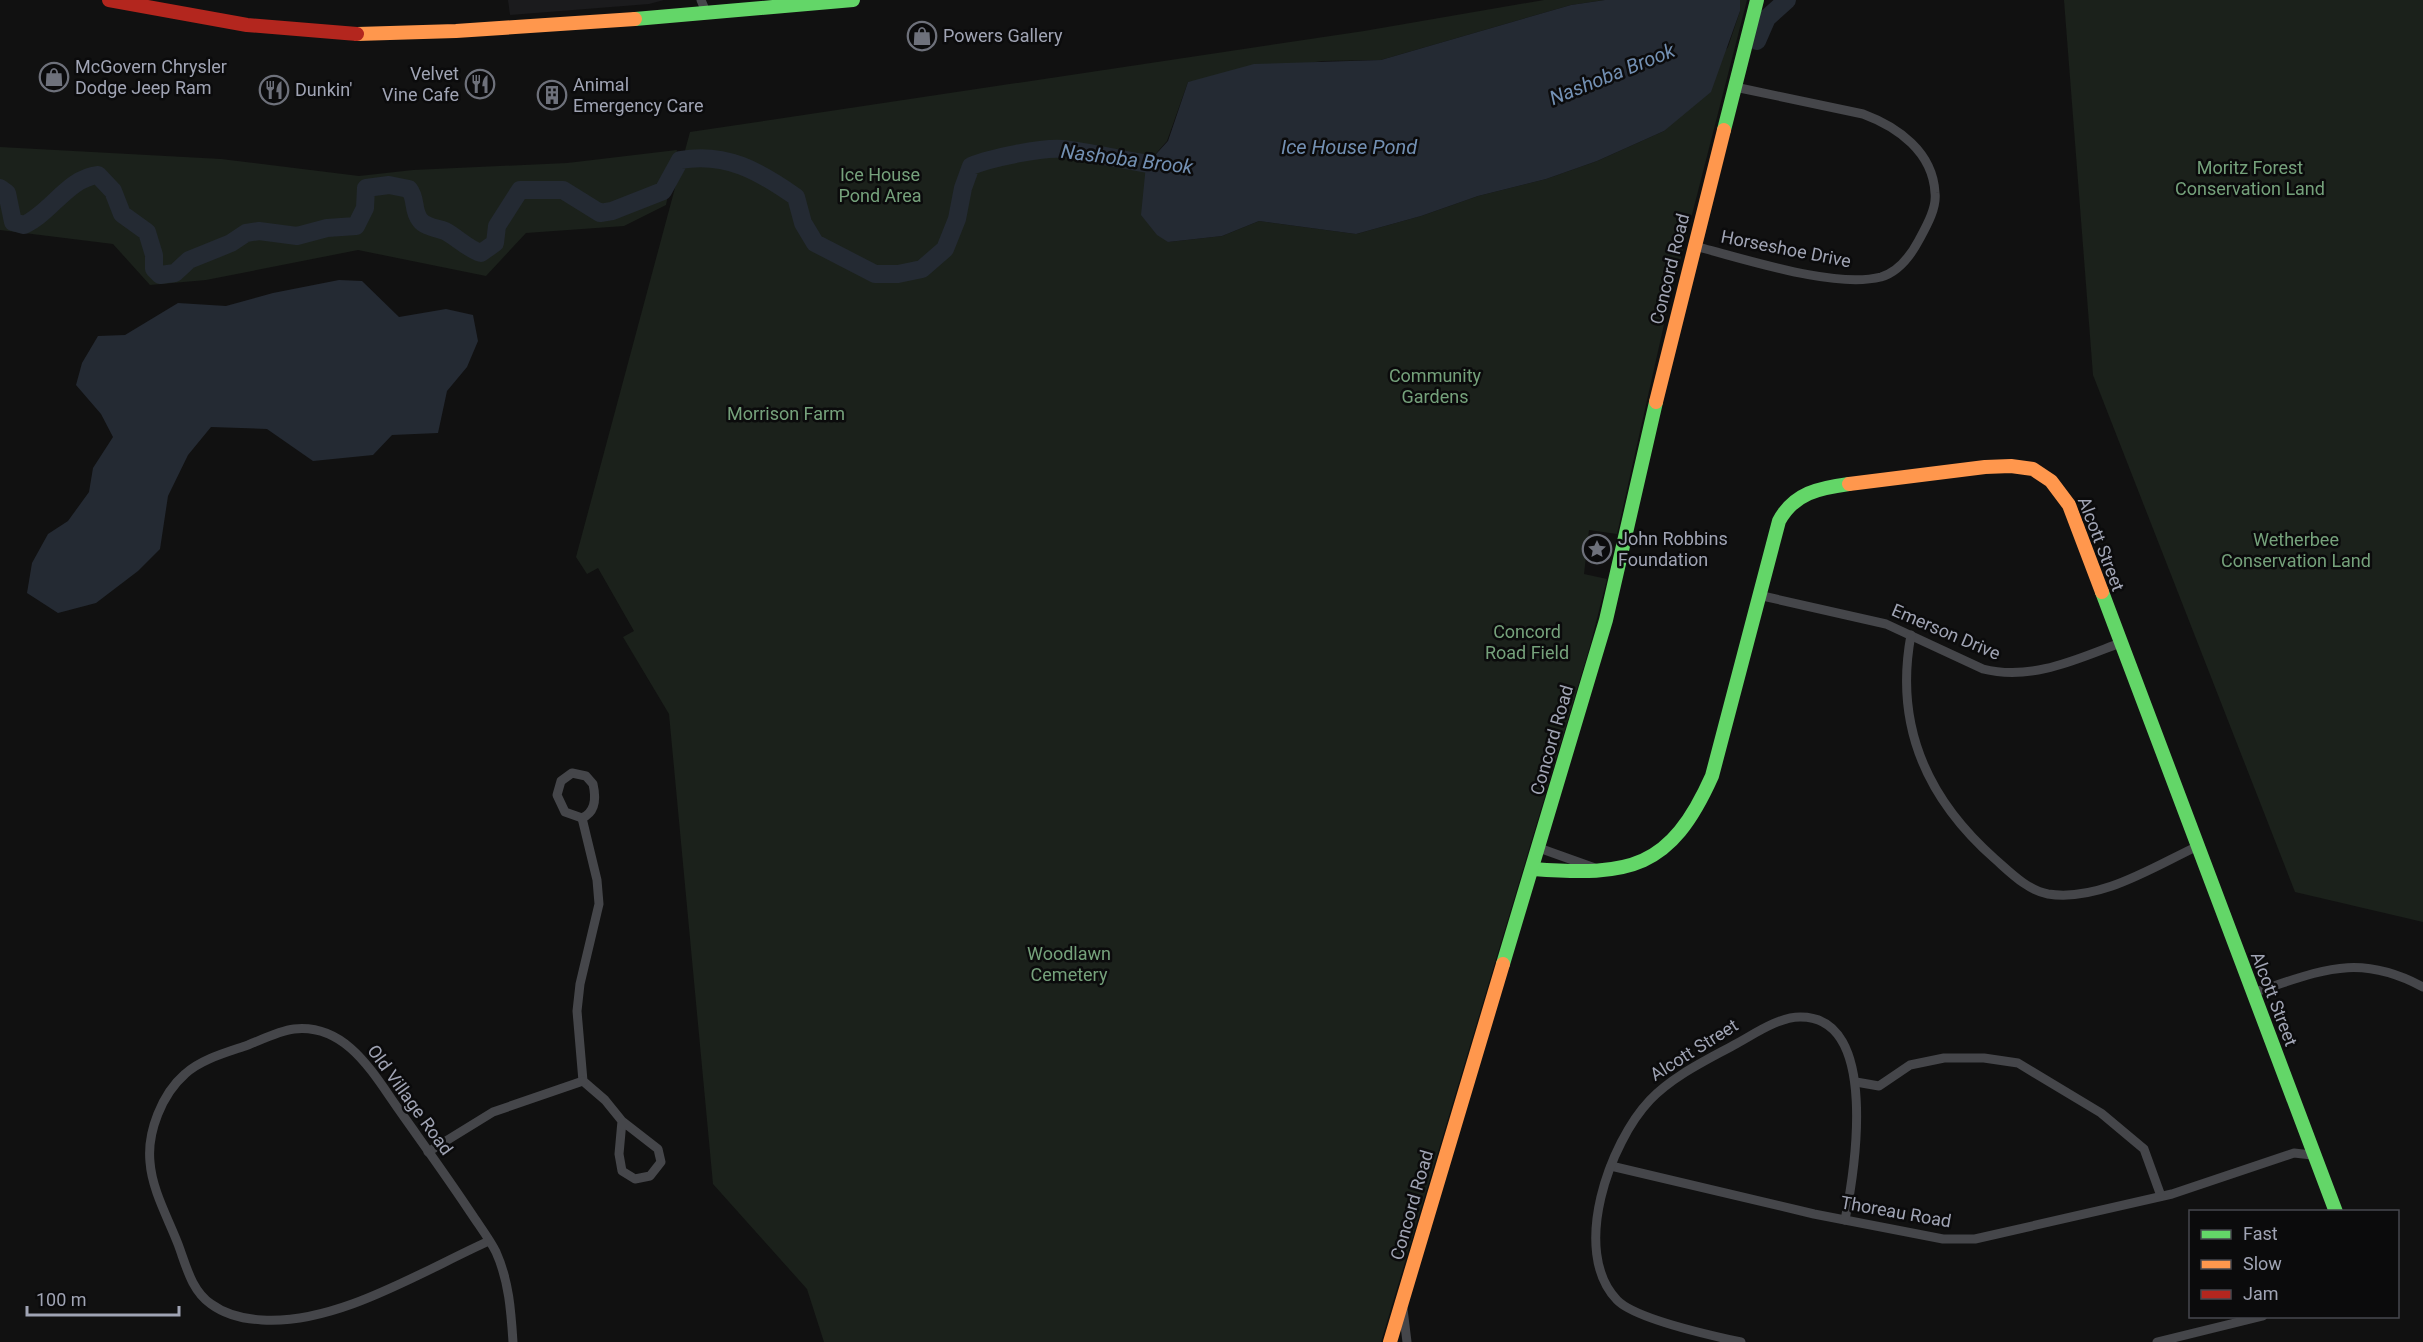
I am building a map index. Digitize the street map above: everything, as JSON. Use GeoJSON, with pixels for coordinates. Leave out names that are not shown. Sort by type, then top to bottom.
{"type":"FeatureCollection","features":[{"type":"Feature","properties":{"kind":"street"},"geometry":{"type":"LineString","coordinates":[[109,0],[230,23],[294,31],[359,34],[442,33],[704,6],[854,0]]}},
{"type":"Feature","properties":{"kind":"street","name":"Concord Road"},"geometry":{"type":"LineString","coordinates":[[1390,1342],[1606,620],[1694,246],[1757,0]]}},
{"type":"Feature","properties":{"kind":"street","name":"Horseshoe Drive"},"geometry":{"type":"LineString","coordinates":[[1694,246],[1836,279],[1883,277],[1901,265],[1914,249],[1928,223],[1936,194],[1927,162],[1910,140],[1884,122],[1841,109],[1735,87]]}},
{"type":"Feature","properties":{"kind":"street","name":"Alcott Street"},"geometry":{"type":"LineString","coordinates":[[1533,869],[1573,874],[1612,871],[1639,863],[1665,847],[1700,808],[1724,742],[1777,524],[1788,507],[1804,495],[1839,486],[1976,466],[2028,467],[2061,492],[2198,846],[2312,1155],[2335,1210]]}},
{"type":"Feature","properties":{"kind":"street","name":"Emerson Drive"},"geometry":{"type":"LineString","coordinates":[[1758,595],[1853,614],[1911,635],[1983,669],[2015,674],[2037,671],[2120,644]]}},
{"type":"Feature","properties":{"kind":"street"},"geometry":{"type":"LineString","coordinates":[[1911,635],[1905,665],[1907,706],[1917,752],[1941,798],[1957,819],[1980,845],[2012,874],[2046,894],[2069,895],[2105,889],[2198,846]]}},
{"type":"Feature","properties":{"kind":"street"},"geometry":{"type":"LineString","coordinates":[[572,773],[586,776],[593,784],[595,797],[592,811],[582,818],[566,812],[557,795],[561,781],[572,773]]}},
{"type":"Feature","properties":{"kind":"street"},"geometry":{"type":"LineString","coordinates":[[582,818],[595,871],[599,904],[580,984],[577,1011],[582,1081],[605,1100],[622,1121],[658,1149],[661,1162],[650,1176],[635,1179],[622,1171],[619,1154],[622,1121]]}},
{"type":"Feature","properties":{"kind":"street","name":"Alcott Street"},"geometry":{"type":"LineString","coordinates":[[1539,848],[1584,866],[1612,871]]}},
{"type":"Feature","properties":{"kind":"street"},"geometry":{"type":"LineString","coordinates":[[2252,993],[2320,971],[2344,967],[2369,968],[2388,972],[2423,987]]}},
{"type":"Feature","properties":{"kind":"street","name":"Alcott Street"},"geometry":{"type":"LineString","coordinates":[[1741,1342],[1665,1321],[1617,1300],[1599,1271],[1596,1238],[1599,1210],[1611,1166],[1637,1116],[1667,1084],[1776,1023],[1799,1017],[1814,1020],[1829,1028],[1848,1054],[1856,1082],[1854,1174],[1845,1220]]}},
{"type":"Feature","properties":{"kind":"street","name":"Old Village Road"},"geometry":{"type":"LineString","coordinates":[[489,1240],[366,1298],[331,1311],[285,1320],[261,1320],[231,1315],[209,1303],[191,1280],[159,1196],[150,1162],[153,1128],[164,1101],[185,1073],[211,1059],[293,1029],[315,1029],[344,1040],[383,1089],[428,1152],[489,1240],[495,1250],[508,1288],[513,1342]]}},
{"type":"Feature","properties":{"kind":"street"},"geometry":{"type":"LineString","coordinates":[[1856,1082],[1879,1086],[1910,1065],[1944,1059],[1984,1058],[2018,1064],[2101,1113],[2144,1149],[2161,1196]]}},
{"type":"Feature","properties":{"kind":"street"},"geometry":{"type":"LineString","coordinates":[[428,1152],[493,1112],[582,1081]]}},
{"type":"Feature","properties":{"kind":"street","name":"Thoreau Road"},"geometry":{"type":"LineString","coordinates":[[1611,1166],[1845,1220],[1942,1239],[1975,1239],[2161,1196],[2244,1172],[2294,1153],[2312,1155]]}},
{"type":"Feature","properties":{"kind":"street"},"geometry":{"type":"LineString","coordinates":[[1402,1303],[1407,1342]]}},
{"type":"Feature","properties":{"kind":"street"},"geometry":{"type":"LineString","coordinates":[[2157,1342],[2259,1318]]}},
{"type":"Feature","properties":{"kind":"shaded area"},"geometry":{"type":"Polygon","coordinates":[[[508,0],[664,0],[649,4],[510,15],[508,0]]]}},
{"type":"Feature","properties":{"kind":"green space"},"geometry":{"type":"Polygon","coordinates":[[[1544,0],[1605,0],[1571,5],[1381,60],[1322,61],[1188,82],[1167,141],[1146,165],[1168,242],[1222,236],[1259,221],[1356,234],[1421,216],[1478,196],[1546,179],[1597,161],[1664,131],[1728,47],[1740,11],[1740,0],[1747,0],[1665,320],[1617,534],[1589,530],[1584,574],[1607,579],[1590,646],[1381,1342],[824,1342],[807,1289],[713,1184],[669,714],[623,637],[634,631],[598,568],[587,574],[576,557],[690,132],[1364,31],[1544,0]]]}},
{"type":"Feature","properties":{"kind":"green space"},"geometry":{"type":"Polygon","coordinates":[[[2064,0],[2423,0],[2423,922],[2295,892],[2093,375],[2064,0]]]}},
{"type":"Feature","properties":{"kind":"green space"},"geometry":{"type":"Polygon","coordinates":[[[0,147],[221,159],[359,176],[413,170],[567,163],[677,150],[666,205],[624,226],[526,233],[486,276],[358,250],[206,280],[150,285],[113,244],[0,230],[0,147]]]}},
{"type":"Feature","properties":{"kind":"water","name":"Ice House Pond"},"geometry":{"type":"Polygon","coordinates":[[[1605,0],[1740,0],[1740,11],[1711,92],[1664,131],[1597,161],[1546,179],[1478,196],[1421,216],[1356,234],[1259,221],[1222,236],[1168,242],[1157,235],[1141,215],[1146,165],[1168,141],[1188,82],[1254,64],[1381,60],[1571,5],[1605,0]]]}},
{"type":"Feature","properties":{"kind":"water"},"geometry":{"type":"Polygon","coordinates":[[[339,280],[362,281],[399,317],[446,309],[473,315],[478,341],[467,367],[447,391],[438,433],[392,435],[373,455],[313,461],[267,429],[211,427],[188,455],[168,496],[160,549],[138,571],[96,603],[58,613],[27,593],[32,563],[48,534],[68,521],[89,492],[93,468],[113,437],[101,414],[76,385],[82,363],[98,336],[125,335],[178,303],[226,306],[273,293],[339,280]]]}},
{"type":"Feature","properties":{"kind":"waterway","name":"Nashoba Brook"},"geometry":{"type":"LineString","coordinates":[[1757,41],[1767,18],[1787,0]]}},
{"type":"Feature","properties":{"kind":"waterway","name":"Nashoba Brook"},"geometry":{"type":"LineString","coordinates":[[0,188],[7,193],[13,222],[24,225],[43,213],[78,182],[98,175],[113,191],[122,214],[147,232],[154,255],[154,269],[160,275],[175,273],[189,260],[231,243],[246,233],[259,231],[297,236],[327,228],[356,226],[365,208],[366,188],[389,185],[409,189],[416,212],[422,222],[445,231],[481,253],[495,243],[497,226],[520,190],[563,190],[600,213],[612,211],[663,191],[680,160],[712,159],[727,161],[755,172],[796,197],[803,223],[815,243],[875,274],[898,274],[922,269],[945,249],[957,219],[963,188],[971,166],[1017,154],[1054,149],[1170,166]]}},
{"type":"Feature","properties":{"kind":"traffic: fast"},"geometry":{"type":"LineString","coordinates":[[635,19],[853,0]]}},
{"type":"Feature","properties":{"kind":"traffic: fast"},"geometry":{"type":"LineString","coordinates":[[1724,130],[1757,0]]}},
{"type":"Feature","properties":{"kind":"traffic: fast"},"geometry":{"type":"LineString","coordinates":[[1503,964],[1606,620],[1656,402]]}},
{"type":"Feature","properties":{"kind":"traffic: fast"},"geometry":{"type":"LineString","coordinates":[[1533,869],[1596,871],[1621,867],[1643,860],[1662,849],[1680,831],[1712,776],[1779,521],[1792,504],[1808,493],[1849,484]]}},
{"type":"Feature","properties":{"kind":"traffic: fast"},"geometry":{"type":"LineString","coordinates":[[2102,592],[2335,1210]]}},
{"type":"Feature","properties":{"kind":"traffic: slow"},"geometry":{"type":"LineString","coordinates":[[357,34],[456,31],[635,19]]}},
{"type":"Feature","properties":{"kind":"traffic: slow"},"geometry":{"type":"LineString","coordinates":[[1656,402],[1724,130]]}},
{"type":"Feature","properties":{"kind":"traffic: slow"},"geometry":{"type":"LineString","coordinates":[[1849,484],[1985,467],[2011,466],[2033,469],[2051,481],[2069,505],[2102,592]]}},
{"type":"Feature","properties":{"kind":"traffic: slow"},"geometry":{"type":"LineString","coordinates":[[1390,1342],[1503,964]]}},
{"type":"Feature","properties":{"kind":"traffic: jam"},"geometry":{"type":"LineString","coordinates":[[109,0],[247,25],[357,34]]}},
{"type":"Feature","properties":{"kind":"place","name":"Powers Gallery"},"geometry":{"type":"Point","coordinates":[922,36]}},
{"type":"Feature","properties":{"kind":"place","name":"McGovern Chrysler Dodge Jeep Ram"},"geometry":{"type":"Point","coordinates":[54,77]}},
{"type":"Feature","properties":{"kind":"place","name":"Velvet Vine Cafe"},"geometry":{"type":"Point","coordinates":[480,84]}},
{"type":"Feature","properties":{"kind":"place","name":"Dunkin'"},"geometry":{"type":"Point","coordinates":[274,90]}},
{"type":"Feature","properties":{"kind":"place","name":"Animal Emergency Care"},"geometry":{"type":"Point","coordinates":[552,95]}},
{"type":"Feature","properties":{"kind":"place","name":"John Robbins Foundation"},"geometry":{"type":"Point","coordinates":[1597,549]}},
{"type":"Feature","properties":{"kind":"park label","name":"Moritz Forest Conservation Land"},"geometry":{"type":"Point","coordinates":[2250,178]}},
{"type":"Feature","properties":{"kind":"park label","name":"Ice House Pond Area"},"geometry":{"type":"Point","coordinates":[880,186]}},
{"type":"Feature","properties":{"kind":"park label","name":"Community Gardens"},"geometry":{"type":"Point","coordinates":[1435,386]}},
{"type":"Feature","properties":{"kind":"park label","name":"Morrison Farm"},"geometry":{"type":"Point","coordinates":[786,414]}},
{"type":"Feature","properties":{"kind":"park label","name":"Wetherbee Conservation Land"},"geometry":{"type":"Point","coordinates":[2296,550]}},
{"type":"Feature","properties":{"kind":"park label","name":"Concord Road Field"},"geometry":{"type":"Point","coordinates":[1527,642]}},
{"type":"Feature","properties":{"kind":"park label","name":"Woodlawn Cemetery"},"geometry":{"type":"Point","coordinates":[1069,964]}}]}
